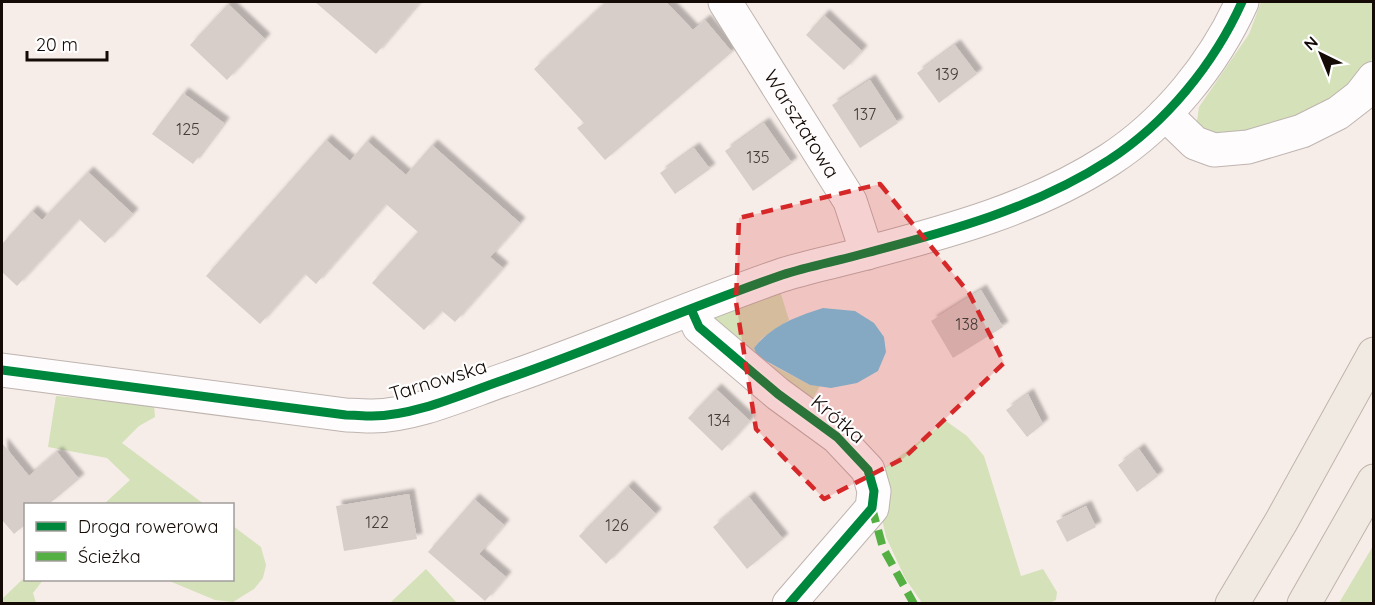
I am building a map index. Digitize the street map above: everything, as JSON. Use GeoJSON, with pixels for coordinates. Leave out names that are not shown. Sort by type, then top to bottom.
{"type":"FeatureCollection","features":[{"type":"Feature","properties":{"kind":"highway"},"geometry":{"type":"LineString","coordinates":[[1232,603],[1281,522],[1374,354]]}},
{"type":"Feature","properties":{"kind":"highway"},"geometry":{"type":"LineString","coordinates":[[1304,603],[1374,481]]}},
{"type":"Feature","properties":{"kind":"street","name":"Warsztatowa"},"geometry":{"type":"LineString","coordinates":[[725,2],[850,201],[867,253]]}},
{"type":"Feature","properties":{"kind":"street","name":"Tarnowska"},"geometry":{"type":"LineString","coordinates":[[2,370],[372,417],[395,414],[445,400],[578,354],[798,270],[969,224],[1046,196],[1110,159],[1165,114],[1191,85],[1242,2]]}},
{"type":"Feature","properties":{"kind":"street"},"geometry":{"type":"LineString","coordinates":[[1165,114],[1195,142],[1205,147],[1214,150],[1248,147],[1302,132],[1338,113],[1360,96],[1374,78]]}},
{"type":"Feature","properties":{"kind":"street","name":"Krótka"},"geometry":{"type":"LineString","coordinates":[[691,309],[699,327],[778,393],[837,437],[868,470],[874,491],[872,508],[789,603]]}},
{"type":"Feature","properties":{"kind":"highlighted area"},"geometry":{"type":"Polygon","coordinates":[[[880,184],[969,293],[1004,363],[904,458],[824,499],[756,429],[736,302],[739,218],[880,184]]]}},
{"type":"Feature","properties":{"kind":"green space"},"geometry":{"type":"Polygon","coordinates":[[[1261,2],[1373,2],[1373,57],[1356,84],[1334,103],[1264,129],[1226,134],[1206,131],[1197,121],[1199,107],[1249,34],[1261,2]]]}},
{"type":"Feature","properties":{"kind":"green space"},"geometry":{"type":"Polygon","coordinates":[[[780,291],[789,320],[761,339],[754,348],[757,357],[810,385],[820,386],[811,402],[712,322],[713,314],[780,291]]]}},
{"type":"Feature","properties":{"kind":"green space"},"geometry":{"type":"Polygon","coordinates":[[[56,396],[154,405],[155,417],[139,426],[122,443],[203,503],[105,503],[130,480],[107,458],[48,447],[56,396]]]}},
{"type":"Feature","properties":{"kind":"green space"},"geometry":{"type":"Polygon","coordinates":[[[946,421],[967,436],[984,456],[1021,576],[1043,569],[1057,592],[1056,600],[1047,604],[922,603],[905,578],[886,537],[878,502],[879,472],[946,421]]]}},
{"type":"Feature","properties":{"kind":"green space"},"geometry":{"type":"Polygon","coordinates":[[[234,527],[261,547],[266,565],[263,578],[254,589],[233,602],[215,600],[169,581],[234,581],[234,527]]]}},
{"type":"Feature","properties":{"kind":"green space"},"geometry":{"type":"Polygon","coordinates":[[[1373,546],[1373,603],[1339,603],[1373,546]]]}},
{"type":"Feature","properties":{"kind":"green space"},"geometry":{"type":"Polygon","coordinates":[[[426,569],[457,603],[390,603],[392,601],[426,569]]]}},
{"type":"Feature","properties":{"kind":"green space"},"geometry":{"type":"Polygon","coordinates":[[[24,578],[24,581],[42,581],[33,593],[36,603],[2,603],[2,599],[24,578]]]}},
{"type":"Feature","properties":{"kind":"water"},"geometry":{"type":"Polygon","coordinates":[[[823,308],[855,311],[874,323],[884,337],[886,352],[878,371],[857,383],[831,388],[810,385],[757,356],[754,348],[776,328],[794,318],[823,308]]]}},
{"type":"Feature","properties":{"kind":"building"},"geometry":{"type":"Polygon","coordinates":[[[315,2],[420,2],[376,54],[315,2]]]}},
{"type":"Feature","properties":{"kind":"building"},"geometry":{"type":"Polygon","coordinates":[[[606,2],[666,2],[693,30],[705,20],[732,52],[605,160],[577,128],[584,123],[534,69],[606,2]]]}},
{"type":"Feature","properties":{"kind":"building"},"geometry":{"type":"Polygon","coordinates":[[[228,4],[265,39],[227,80],[190,45],[228,4]]]}},
{"type":"Feature","properties":{"kind":"building"},"geometry":{"type":"Polygon","coordinates":[[[824,15],[862,51],[844,70],[806,35],[824,15]]]}},
{"type":"Feature","properties":{"kind":"building"},"geometry":{"type":"Polygon","coordinates":[[[955,45],[977,74],[939,103],[917,73],[955,45]]]}},
{"type":"Feature","properties":{"kind":"building"},"geometry":{"type":"Polygon","coordinates":[[[870,80],[898,123],[860,148],[832,105],[870,80]]]}},
{"type":"Feature","properties":{"kind":"building"},"geometry":{"type":"Polygon","coordinates":[[[183,93],[224,123],[193,164],[152,134],[183,93]]]}},
{"type":"Feature","properties":{"kind":"building"},"geometry":{"type":"Polygon","coordinates":[[[764,123],[792,163],[753,191],[725,151],[764,123]]]}},
{"type":"Feature","properties":{"kind":"building"},"geometry":{"type":"Polygon","coordinates":[[[326,140],[350,161],[367,141],[406,175],[432,145],[520,223],[490,257],[503,268],[455,322],[442,311],[424,330],[372,283],[418,232],[386,204],[316,284],[305,274],[260,324],[206,276],[326,140]]]}},
{"type":"Feature","properties":{"kind":"building"},"geometry":{"type":"Polygon","coordinates":[[[694,148],[710,169],[675,194],[660,173],[694,148]]]}},
{"type":"Feature","properties":{"kind":"building"},"geometry":{"type":"Polygon","coordinates":[[[88,172],[133,214],[105,243],[79,219],[17,286],[2,272],[2,244],[32,211],[42,220],[88,172]]]}},
{"type":"Feature","properties":{"kind":"building"},"geometry":{"type":"Polygon","coordinates":[[[981,290],[1003,327],[953,358],[931,321],[981,290]]]}},
{"type":"Feature","properties":{"kind":"building"},"geometry":{"type":"Polygon","coordinates":[[[716,389],[750,421],[722,451],[688,418],[716,389]]]}},
{"type":"Feature","properties":{"kind":"building"},"geometry":{"type":"Polygon","coordinates":[[[1028,394],[1043,424],[1027,437],[1006,410],[1028,394]]]}},
{"type":"Feature","properties":{"kind":"building"},"geometry":{"type":"Polygon","coordinates":[[[2,443],[29,476],[57,452],[79,479],[50,503],[24,503],[24,526],[14,534],[2,520],[2,443]]]}},
{"type":"Feature","properties":{"kind":"building"},"geometry":{"type":"Polygon","coordinates":[[[1139,449],[1158,476],[1137,492],[1118,465],[1139,449]]]}},
{"type":"Feature","properties":{"kind":"building"},"geometry":{"type":"Polygon","coordinates":[[[628,486],[656,514],[606,564],[579,536],[628,486]]]}},
{"type":"Feature","properties":{"kind":"building"},"geometry":{"type":"Polygon","coordinates":[[[409,494],[417,539],[344,551],[336,506],[409,494]]]}},
{"type":"Feature","properties":{"kind":"building"},"geometry":{"type":"Polygon","coordinates":[[[749,497],[783,539],[747,569],[713,527],[749,497]]]}},
{"type":"Feature","properties":{"kind":"building"},"geometry":{"type":"Polygon","coordinates":[[[474,499],[504,525],[479,554],[506,577],[485,601],[428,552],[474,499]]]}},
{"type":"Feature","properties":{"kind":"building"},"geometry":{"type":"Polygon","coordinates":[[[1086,506],[1096,527],[1067,542],[1056,521],[1086,506]]]}},
{"type":"Feature","properties":{"kind":"marked path"},"geometry":{"type":"LineString","coordinates":[[872,508],[883,548],[914,604]]}},
{"type":"Feature","properties":{"kind":"cycle path"},"geometry":{"type":"LineString","coordinates":[[2,370],[346,415],[389,415],[424,408],[543,366],[782,275],[960,227],[1052,192],[1109,160],[1130,145],[1169,110],[1203,69],[1231,25],[1242,2]]}},
{"type":"Feature","properties":{"kind":"cycle path"},"geometry":{"type":"LineString","coordinates":[[691,309],[699,327],[778,394],[837,437],[868,470],[874,491],[872,508],[789,604]]}}]}
